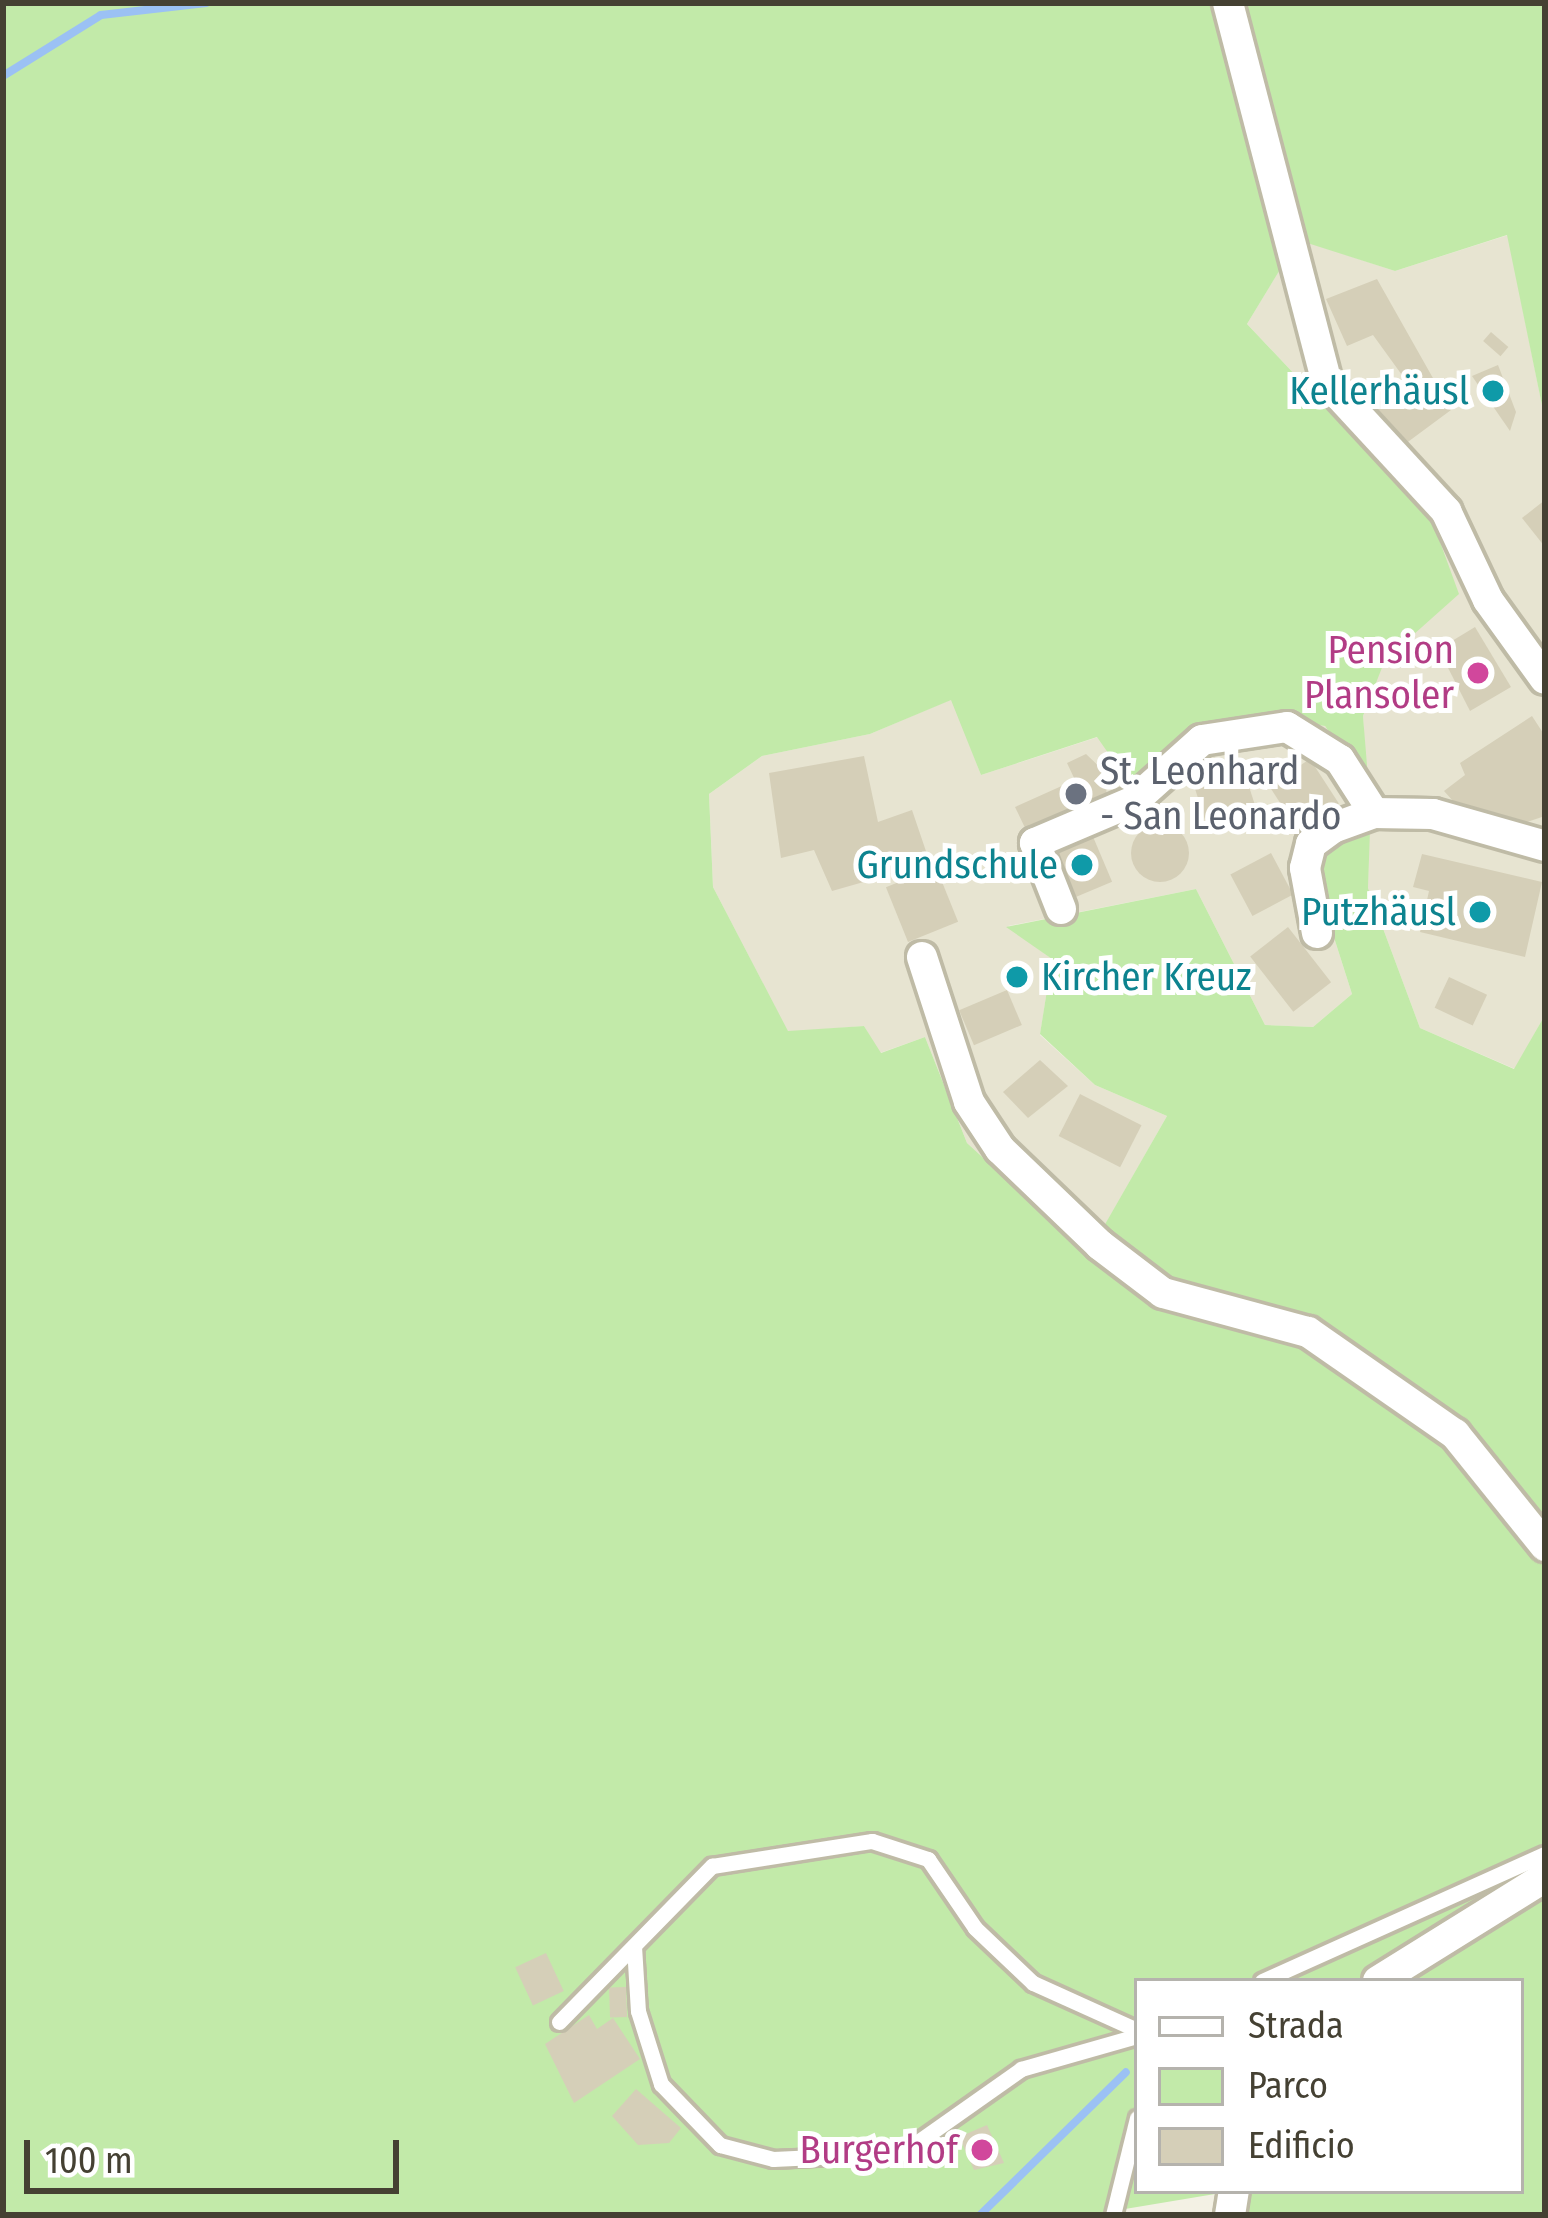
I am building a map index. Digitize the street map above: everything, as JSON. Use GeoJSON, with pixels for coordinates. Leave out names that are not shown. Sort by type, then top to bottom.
{"type":"FeatureCollection","features":[{"type":"Feature","properties":{"kind":"street"},"geometry":{"type":"LineString","coordinates":[[1228,3],[1327,382],[1446,512],[1488,600],[1545,679]]}},
{"type":"Feature","properties":{"kind":"street"},"geometry":{"type":"LineString","coordinates":[[1061,909],[1035,843],[1134,801],[1202,740],[1287,727],[1340,760],[1374,813]]}},
{"type":"Feature","properties":{"kind":"street"},"geometry":{"type":"LineString","coordinates":[[1317,933],[1310,844],[1374,813],[1433,814],[1545,846]]}},
{"type":"Feature","properties":{"kind":"street"},"geometry":{"type":"LineString","coordinates":[[922,957],[969,1102],[1083,1229],[1163,1293],[1308,1332],[1455,1434],[1545,1546]]}},
{"type":"Feature","properties":{"kind":"street"},"geometry":{"type":"LineString","coordinates":[[1383,1978],[1545,1877]]}},
{"type":"Feature","properties":{"kind":"lane"},"geometry":{"type":"LineString","coordinates":[[559,2022],[712,1866],[872,1841],[928,1859],[974,1928],[1034,1982],[1134,2032]]}},
{"type":"Feature","properties":{"kind":"lane"},"geometry":{"type":"LineString","coordinates":[[1269,1978],[1545,1854]]}},
{"type":"Feature","properties":{"kind":"lane"},"geometry":{"type":"LineString","coordinates":[[634,1946],[638,2011],[662,2084],[704,2134],[773,2159],[902,2152],[1022,2069],[1066,2048],[1134,2034]]}},
{"type":"Feature","properties":{"kind":"lane"},"geometry":{"type":"LineString","coordinates":[[1113,2215],[1134,2130]]}},
{"type":"Feature","properties":{"kind":"shaded area"},"geometry":{"type":"Polygon","coordinates":[[[1508,235],[1545,420],[1545,1015],[1515,1069],[1420,1028],[1368,888],[1369,830],[1316,881],[1352,994],[1313,1027],[1265,1025],[1196,889],[1008,926],[1052,959],[1040,1035],[1095,1085],[1167,1116],[1088,1255],[967,1143],[925,1037],[880,1053],[864,1026],[788,1032],[713,887],[709,794],[762,756],[870,734],[952,699],[981,775],[1098,737],[1129,782],[1176,741],[1259,717],[1325,726],[1367,788],[1363,716],[1432,520],[1247,324],[1298,239],[1395,271],[1508,235]]]}},
{"type":"Feature","properties":{"kind":"green space"},"geometry":{"type":"Polygon","coordinates":[[[3,3],[1545,3],[1545,420],[1507,235],[1395,271],[1298,240],[1247,324],[1432,520],[1459,594],[1385,660],[1363,716],[1369,790],[1325,726],[1259,717],[1176,741],[1129,783],[1097,737],[981,775],[951,700],[870,734],[762,756],[709,794],[713,887],[788,1031],[864,1026],[881,1053],[925,1037],[967,1143],[1088,1254],[1167,1116],[1095,1085],[1040,1034],[1052,959],[1006,927],[1196,889],[1265,1025],[1313,1027],[1352,994],[1316,881],[1333,842],[1370,830],[1368,888],[1420,1028],[1514,1069],[1545,1015],[1545,2215],[1238,2215],[1239,2194],[1524,2194],[1524,1978],[1134,1978],[1134,2194],[1215,2194],[1089,2215],[3,2215],[3,3]]]}},
{"type":"Feature","properties":{"kind":"building"},"geometry":{"type":"Polygon","coordinates":[[[1377,279],[1451,410],[1401,447],[1372,407],[1407,382],[1373,335],[1347,346],[1326,299],[1377,279]]]}},
{"type":"Feature","properties":{"kind":"building"},"geometry":{"type":"Polygon","coordinates":[[[1491,332],[1508,347],[1500,356],[1483,341],[1491,332]]]}},
{"type":"Feature","properties":{"kind":"building","name":"Kellerhäusl"},"geometry":{"type":"Polygon","coordinates":[[[1498,365],[1516,412],[1510,431],[1472,376],[1498,365]]]}},
{"type":"Feature","properties":{"kind":"building"},"geometry":{"type":"Polygon","coordinates":[[[1545,500],[1545,547],[1522,518],[1545,500]]]}},
{"type":"Feature","properties":{"kind":"building","name":"Pension Plansoler"},"geometry":{"type":"Polygon","coordinates":[[[1475,627],[1511,687],[1470,711],[1444,660],[1447,644],[1475,627]]]}},
{"type":"Feature","properties":{"kind":"building"},"geometry":{"type":"Polygon","coordinates":[[[1532,716],[1545,736],[1545,816],[1503,830],[1488,812],[1472,822],[1444,791],[1465,775],[1460,763],[1532,716]]]}},
{"type":"Feature","properties":{"kind":"building","name":"St. Leonhard - San Leonardo"},"geometry":{"type":"Polygon","coordinates":[[[1086,754],[1107,774],[1106,802],[1027,832],[1015,807],[1075,780],[1067,763],[1086,754]]]}},
{"type":"Feature","properties":{"kind":"building"},"geometry":{"type":"Polygon","coordinates":[[[864,756],[878,822],[912,810],[930,863],[832,891],[814,850],[781,858],[769,773],[864,756]]]}},
{"type":"Feature","properties":{"kind":"building"},"geometry":{"type":"Polygon","coordinates":[[[1240,759],[1255,806],[1206,822],[1191,775],[1240,759]]]}},
{"type":"Feature","properties":{"kind":"building"},"geometry":{"type":"Polygon","coordinates":[[[1310,759],[1339,803],[1298,830],[1269,786],[1310,759]]]}},
{"type":"Feature","properties":{"kind":"building"},"geometry":{"type":"Polygon","coordinates":[[[1160,824],[1181,832],[1189,853],[1181,874],[1160,882],[1139,874],[1131,853],[1139,832],[1160,824]]]}},
{"type":"Feature","properties":{"kind":"building","name":"Grundschule"},"geometry":{"type":"Polygon","coordinates":[[[1091,832],[1112,882],[1073,898],[1052,848],[1091,832]]]}},
{"type":"Feature","properties":{"kind":"building"},"geometry":{"type":"Polygon","coordinates":[[[1271,853],[1293,894],[1252,916],[1230,875],[1271,853]]]}},
{"type":"Feature","properties":{"kind":"building","name":"Putzhäusl"},"geometry":{"type":"Polygon","coordinates":[[[1422,854],[1542,882],[1525,957],[1420,932],[1429,891],[1413,887],[1422,854]]]}},
{"type":"Feature","properties":{"kind":"building"},"geometry":{"type":"Polygon","coordinates":[[[936,867],[958,922],[908,942],[886,887],[936,867]]]}},
{"type":"Feature","properties":{"kind":"building"},"geometry":{"type":"Polygon","coordinates":[[[1288,927],[1331,982],[1293,1012],[1250,957],[1288,927]]]}},
{"type":"Feature","properties":{"kind":"building"},"geometry":{"type":"Polygon","coordinates":[[[1449,977],[1487,995],[1473,1026],[1435,1008],[1449,977]]]}},
{"type":"Feature","properties":{"kind":"building"},"geometry":{"type":"Polygon","coordinates":[[[1007,990],[1022,1025],[974,1045],[959,1010],[1007,990]]]}},
{"type":"Feature","properties":{"kind":"building"},"geometry":{"type":"Polygon","coordinates":[[[1040,1060],[1068,1086],[1028,1118],[1003,1092],[1040,1060]]]}},
{"type":"Feature","properties":{"kind":"building"},"geometry":{"type":"Polygon","coordinates":[[[1080,1094],[1141,1125],[1120,1167],[1059,1136],[1080,1094]]]}},
{"type":"Feature","properties":{"kind":"building"},"geometry":{"type":"Polygon","coordinates":[[[546,1953],[564,1991],[533,2005],[515,1967],[546,1953]]]}},
{"type":"Feature","properties":{"kind":"building"},"geometry":{"type":"Polygon","coordinates":[[[626,1987],[627,2017],[610,2018],[609,1988],[626,1987]]]}},
{"type":"Feature","properties":{"kind":"building"},"geometry":{"type":"Polygon","coordinates":[[[589,2015],[597,2029],[613,2018],[640,2059],[574,2103],[545,2044],[589,2015]]]}},
{"type":"Feature","properties":{"kind":"building"},"geometry":{"type":"Polygon","coordinates":[[[636,2089],[681,2128],[669,2143],[638,2145],[612,2116],[636,2089]]]}},
{"type":"Feature","properties":{"kind":"building","name":"Burgerhof"},"geometry":{"type":"Polygon","coordinates":[[[987,2125],[1004,2163],[974,2170],[959,2137],[987,2125]]]}},
{"type":"Feature","properties":{"kind":"waterway"},"geometry":{"type":"LineString","coordinates":[[3,76],[101,15],[206,3]]}},
{"type":"Feature","properties":{"kind":"waterway"},"geometry":{"type":"LineString","coordinates":[[980,2215],[1126,2072]]}},
{"type":"Feature","properties":{"kind":"place","name":"Kellerhäusl"},"geometry":{"type":"Point","coordinates":[1493,391]}},
{"type":"Feature","properties":{"kind":"place","name":"Pension Plansoler"},"geometry":{"type":"Point","coordinates":[1478,673]}},
{"type":"Feature","properties":{"kind":"place","name":"St. Leonhard - San Leonardo"},"geometry":{"type":"Point","coordinates":[1076,794]}},
{"type":"Feature","properties":{"kind":"place","name":"Grundschule"},"geometry":{"type":"Point","coordinates":[1082,865]}},
{"type":"Feature","properties":{"kind":"place","name":"Putzhäusl"},"geometry":{"type":"Point","coordinates":[1480,912]}},
{"type":"Feature","properties":{"kind":"place","name":"Kircher Kreuz"},"geometry":{"type":"Point","coordinates":[1017,977]}},
{"type":"Feature","properties":{"kind":"place","name":"Burgerhof"},"geometry":{"type":"Point","coordinates":[982,2150]}}]}
